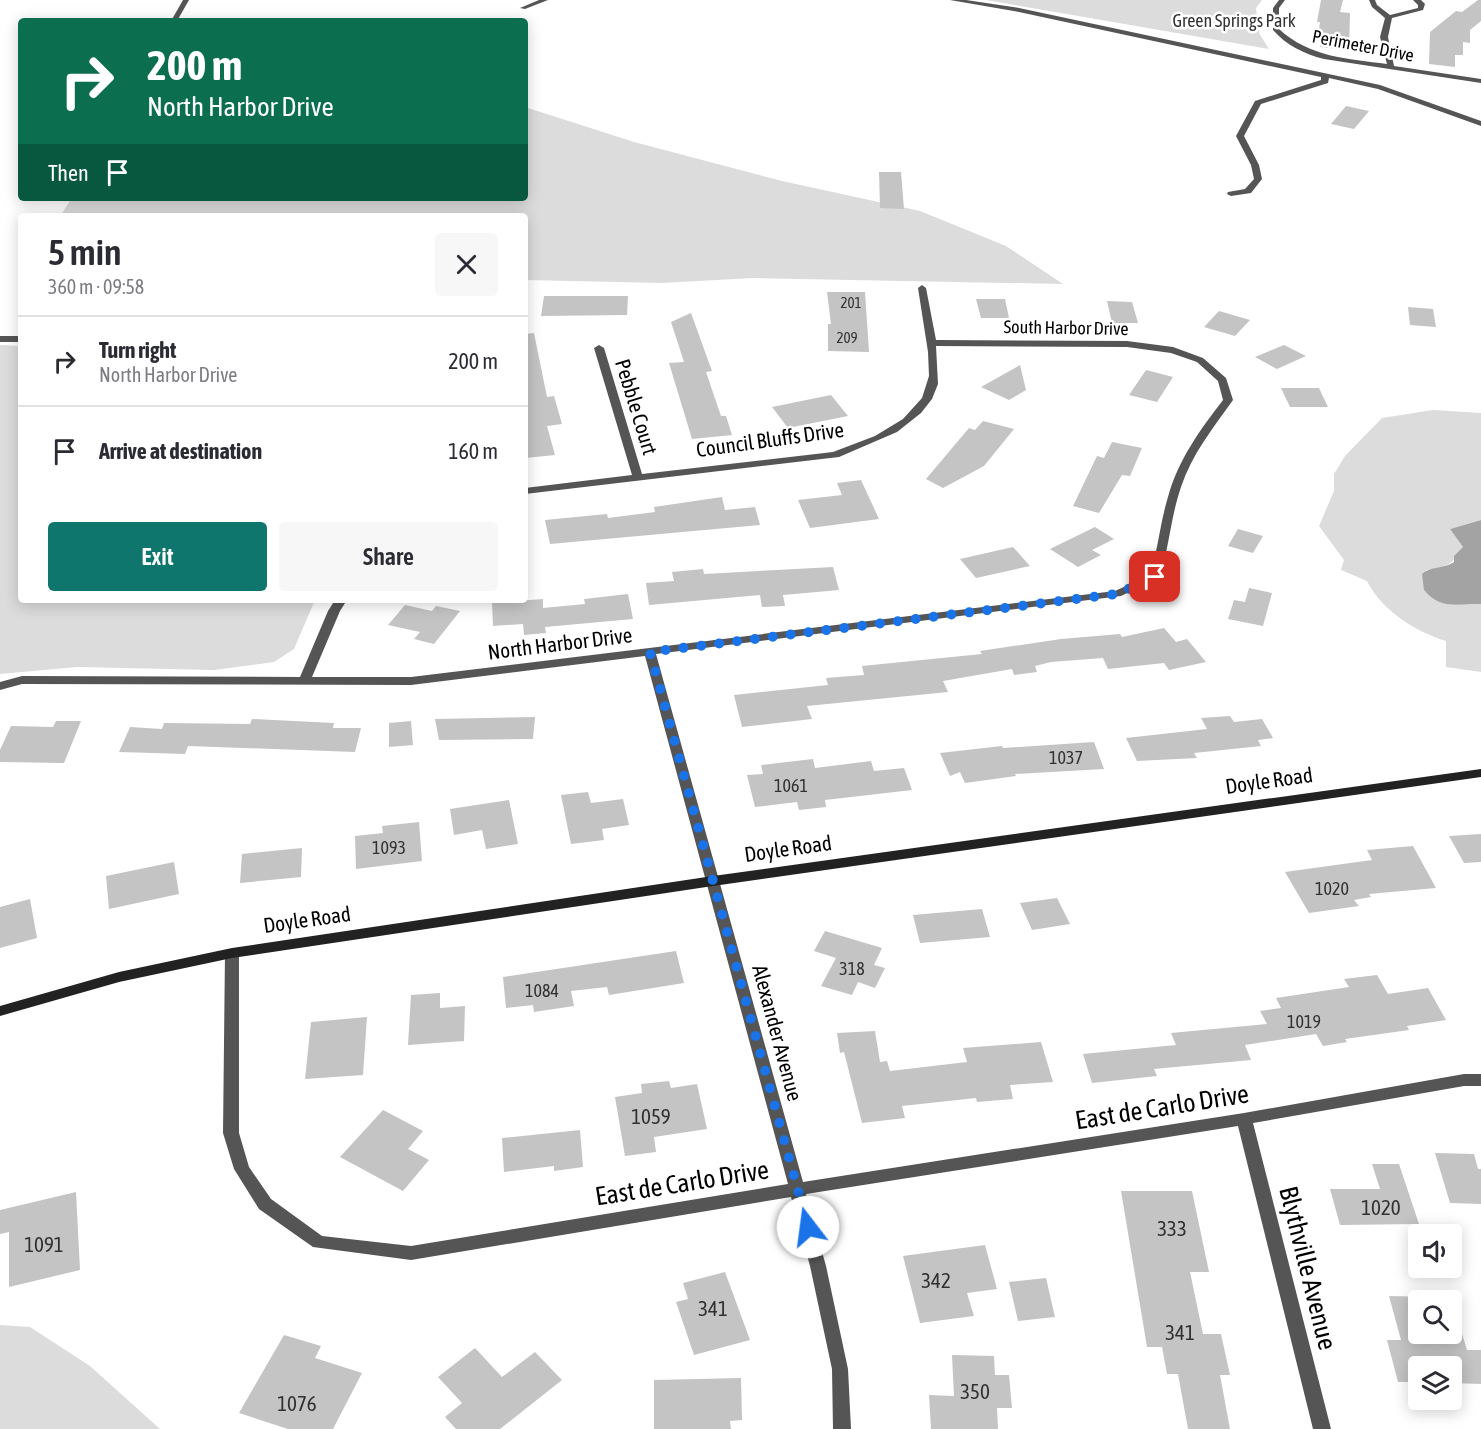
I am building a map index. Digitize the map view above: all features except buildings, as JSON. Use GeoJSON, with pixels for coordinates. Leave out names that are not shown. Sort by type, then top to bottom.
{"type":"FeatureCollection","features":[{"type":"Feature","properties":{"kind":"main road","name":"Doyle Road"},"geometry":{"type":"LineString","coordinates":[[0,1011],[119,977],[232,953],[713,881],[1481,772]]}},
{"type":"Feature","properties":{"kind":"street"},"geometry":{"type":"LineString","coordinates":[[176,18],[186,0]]}},
{"type":"Feature","properties":{"kind":"street"},"geometry":{"type":"LineString","coordinates":[[523,8],[545,0]]}},
{"type":"Feature","properties":{"kind":"street"},"geometry":{"type":"LineString","coordinates":[[953,0],[1019,10],[1380,87],[1481,124]]}},
{"type":"Feature","properties":{"kind":"street","name":"Perimeter Drive"},"geometry":{"type":"LineString","coordinates":[[1282,0],[1276,8],[1276,30],[1293,46],[1324,57],[1481,81]]}},
{"type":"Feature","properties":{"kind":"street"},"geometry":{"type":"LineString","coordinates":[[1372,0],[1374,6],[1389,17]]}},
{"type":"Feature","properties":{"kind":"street"},"geometry":{"type":"LineString","coordinates":[[1389,17],[1421,9],[1422,4],[1416,0]]}},
{"type":"Feature","properties":{"kind":"street"},"geometry":{"type":"LineString","coordinates":[[1389,17],[1384,38],[1391,68]]}},
{"type":"Feature","properties":{"kind":"street"},"geometry":{"type":"LineString","coordinates":[[1231,194],[1248,191],[1258,179],[1255,165],[1240,136],[1258,103],[1325,81],[1325,75]]}},
{"type":"Feature","properties":{"kind":"street","name":"Council Bluffs Drive"},"geometry":{"type":"LineString","coordinates":[[528,491],[835,455],[876,441],[903,423],[924,404],[934,383],[922,288]]}},
{"type":"Feature","properties":{"kind":"street"},"geometry":{"type":"LineString","coordinates":[[0,339],[18,339]]}},
{"type":"Feature","properties":{"kind":"street","name":"South Harbor Drive"},"geometry":{"type":"LineString","coordinates":[[930,343],[1127,344],[1173,350],[1200,360],[1223,380],[1228,400],[1192,448],[1175,488],[1163,556],[1155,577]]}},
{"type":"Feature","properties":{"kind":"street","name":"Pebble Court"},"geometry":{"type":"LineString","coordinates":[[599,348],[638,477]]}},
{"type":"Feature","properties":{"kind":"street","name":"North Harbor Drive"},"geometry":{"type":"LineString","coordinates":[[0,686],[22,680],[411,681],[1117,594],[1155,577]]}},
{"type":"Feature","properties":{"kind":"street"},"geometry":{"type":"LineString","coordinates":[[304,681],[339,603]]}},
{"type":"Feature","properties":{"kind":"street","name":"Alexander Avenue"},"geometry":{"type":"LineString","coordinates":[[650,652],[798,1188],[840,1369],[842,1429]]}},
{"type":"Feature","properties":{"kind":"street","name":"East de Carlo Drive"},"geometry":{"type":"LineString","coordinates":[[232,953],[231,1133],[242,1169],[265,1204],[320,1242],[411,1253],[798,1188],[1244,1119],[1464,1080],[1481,1080]]}},
{"type":"Feature","properties":{"kind":"street","name":"Blythville Avenue"},"geometry":{"type":"LineString","coordinates":[[1244,1119],[1322,1429]]}},
{"type":"Feature","properties":{"kind":"green space","name":"Green Springs Park"},"geometry":{"type":"Polygon","coordinates":[[[986,0],[1262,0],[1256,8],[1259,33],[1269,49],[986,0]]]}},
{"type":"Feature","properties":{"kind":"green space"},"geometry":{"type":"Polygon","coordinates":[[[528,108],[634,142],[782,181],[920,211],[1006,246],[1063,284],[754,278],[662,283],[528,280],[528,213],[62,213],[70,201],[528,201],[528,108]]]}},
{"type":"Feature","properties":{"kind":"green space"},"geometry":{"type":"Polygon","coordinates":[[[0,345],[18,346],[18,603],[314,603],[294,649],[274,662],[214,670],[77,667],[0,674],[0,345]]]}},
{"type":"Feature","properties":{"kind":"green space"},"geometry":{"type":"Polygon","coordinates":[[[1433,410],[1481,413],[1481,520],[1450,529],[1463,547],[1456,558],[1448,564],[1426,570],[1424,590],[1430,597],[1443,603],[1481,604],[1481,672],[1446,667],[1446,641],[1423,632],[1400,618],[1381,601],[1367,581],[1341,570],[1344,560],[1319,526],[1334,491],[1334,474],[1345,456],[1382,418],[1433,410]]]}},
{"type":"Feature","properties":{"kind":"green space"},"geometry":{"type":"Polygon","coordinates":[[[0,1325],[30,1327],[90,1366],[160,1429],[0,1429],[0,1325]]]}},
{"type":"Feature","properties":{"kind":"shaded area"},"geometry":{"type":"Polygon","coordinates":[[[1481,520],[1481,604],[1450,605],[1430,597],[1424,590],[1422,574],[1454,562],[1454,556],[1463,547],[1450,529],[1481,520]]]}},
{"type":"Feature","properties":{"kind":"route"},"geometry":{"type":"LineString","coordinates":[[808,1227],[650,652],[1117,594],[1155,577]]}}]}
